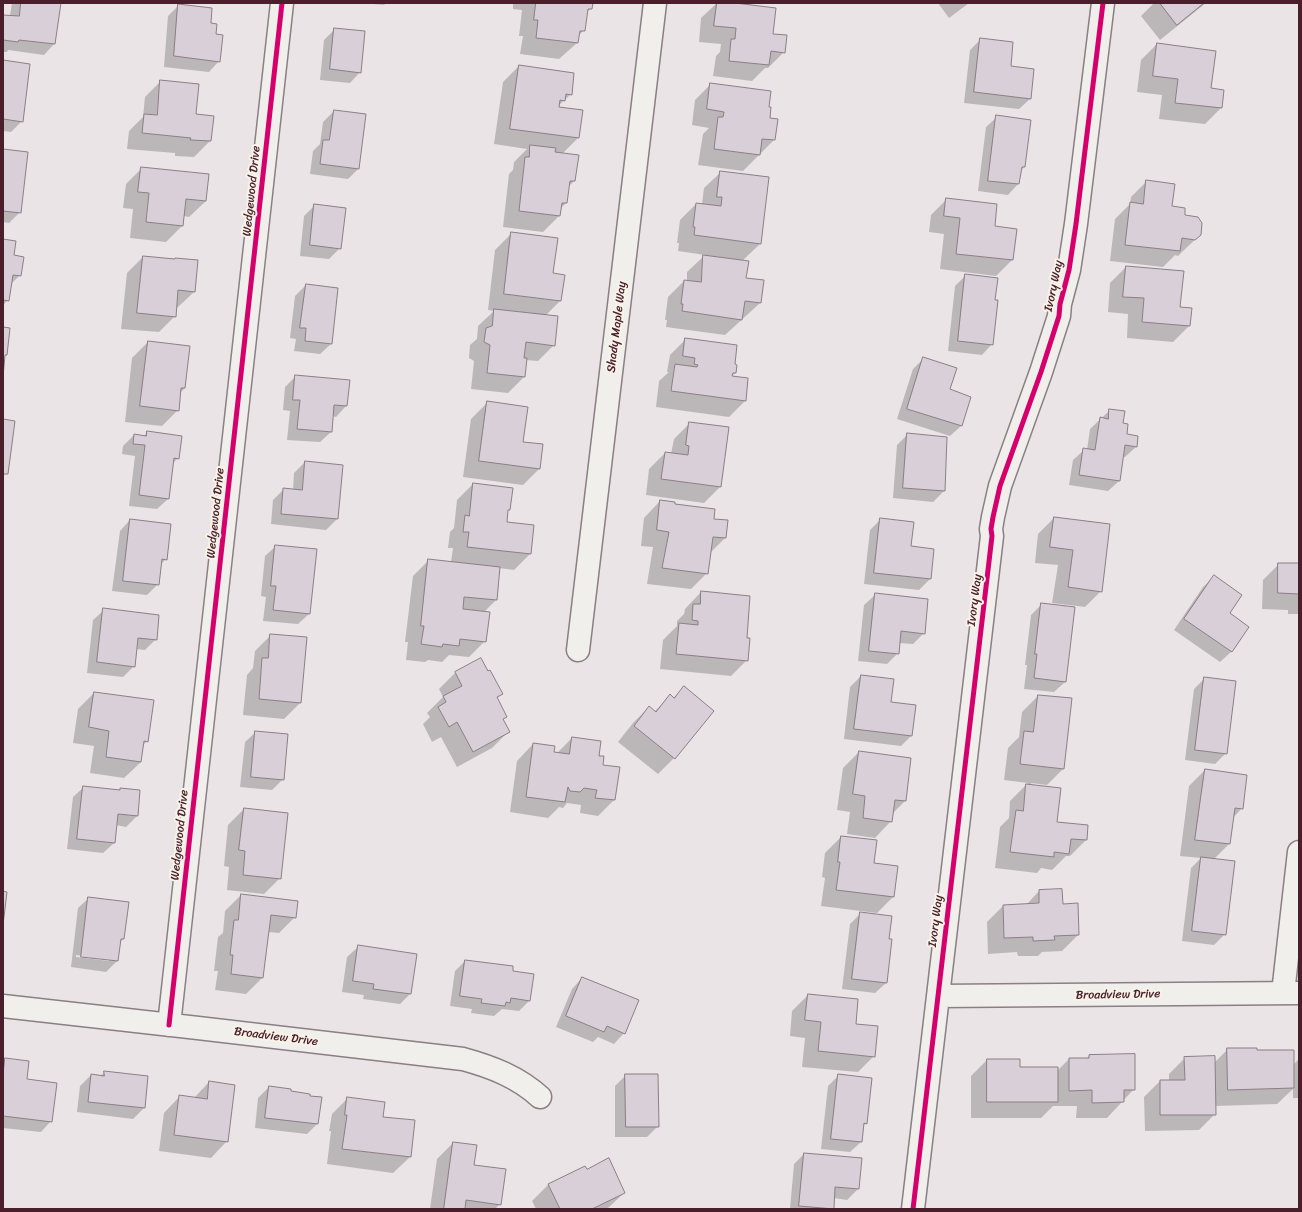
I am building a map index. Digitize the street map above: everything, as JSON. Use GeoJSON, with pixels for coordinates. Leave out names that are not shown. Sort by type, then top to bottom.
{"type":"FeatureCollection","features":[{"type":"Feature","properties":{"kind":"street","name":"Wedgewood Drive"},"geometry":{"type":"LineString","coordinates":[[169,1025],[282,3]]}},
{"type":"Feature","properties":{"kind":"street","name":"Shady Maple Way"},"geometry":{"type":"LineString","coordinates":[[578,650],[655,3]]}},
{"type":"Feature","properties":{"kind":"street","name":"Ivory Way"},"geometry":{"type":"LineString","coordinates":[[913,1209],[993,517],[1004,475],[1041,372],[1058,316],[1069,270],[1076,224],[1102,3]]}},
{"type":"Feature","properties":{"kind":"street"},"geometry":{"type":"LineString","coordinates":[[1291,993],[1299,852]]}},
{"type":"Feature","properties":{"kind":"street","name":"Broadview Drive"},"geometry":{"type":"LineString","coordinates":[[938,996],[1291,993]]}},
{"type":"Feature","properties":{"kind":"street","name":"Broadview Drive"},"geometry":{"type":"LineString","coordinates":[[3,1006],[463,1059],[485,1065],[514,1078],[540,1097]]}},
{"type":"Feature","properties":{"kind":"building"},"geometry":{"type":"Polygon","coordinates":[[[21,3],[61,3],[55,44],[19,40],[18,42],[3,40],[3,15],[19,16],[21,3]]]}},
{"type":"Feature","properties":{"kind":"building"},"geometry":{"type":"Polygon","coordinates":[[[536,3],[593,3],[592,9],[588,9],[585,31],[580,31],[578,43],[536,38],[538,20],[534,20],[536,3]]]}},
{"type":"Feature","properties":{"kind":"building"},"geometry":{"type":"Polygon","coordinates":[[[717,3],[735,3],[776,8],[773,34],[787,35],[785,53],[771,51],[769,65],[729,61],[731,39],[735,39],[736,28],[714,26],[717,3]]]}},
{"type":"Feature","properties":{"kind":"building"},"geometry":{"type":"Polygon","coordinates":[[[1160,3],[1204,3],[1177,25],[1160,3]]]}},
{"type":"Feature","properties":{"kind":"building"},"geometry":{"type":"Polygon","coordinates":[[[178,4],[212,8],[211,23],[217,24],[216,34],[223,35],[220,62],[174,56],[178,4]]]}},
{"type":"Feature","properties":{"kind":"building"},"geometry":{"type":"Polygon","coordinates":[[[334,28],[365,31],[361,73],[330,69],[334,28]]]}},
{"type":"Feature","properties":{"kind":"building"},"geometry":{"type":"Polygon","coordinates":[[[980,38],[1013,42],[1011,66],[1034,69],[1031,99],[974,92],[980,38]]]}},
{"type":"Feature","properties":{"kind":"building"},"geometry":{"type":"Polygon","coordinates":[[[1157,43],[1216,51],[1211,88],[1224,90],[1222,108],[1175,103],[1178,79],[1153,76],[1157,43]]]}},
{"type":"Feature","properties":{"kind":"building"},"geometry":{"type":"Polygon","coordinates":[[[3,60],[30,64],[23,122],[3,119],[3,60]]]}},
{"type":"Feature","properties":{"kind":"building"},"geometry":{"type":"Polygon","coordinates":[[[519,65],[574,73],[572,95],[566,94],[565,101],[560,100],[559,107],[583,110],[579,138],[510,129],[519,65]]]}},
{"type":"Feature","properties":{"kind":"building"},"geometry":{"type":"Polygon","coordinates":[[[160,80],[199,84],[196,114],[214,116],[211,141],[190,140],[191,138],[142,133],[144,114],[157,115],[160,80]]]}},
{"type":"Feature","properties":{"kind":"building"},"geometry":{"type":"Polygon","coordinates":[[[710,83],[771,91],[769,107],[771,107],[770,118],[778,119],[775,140],[762,139],[760,155],[714,149],[718,117],[723,117],[724,112],[707,109],[710,83]]]}},
{"type":"Feature","properties":{"kind":"building"},"geometry":{"type":"Polygon","coordinates":[[[334,110],[366,114],[359,169],[320,164],[323,140],[329,140],[334,110]]]}},
{"type":"Feature","properties":{"kind":"building"},"geometry":{"type":"Polygon","coordinates":[[[996,115],[1031,120],[1025,167],[1022,167],[1019,184],[988,181],[996,115]]]}},
{"type":"Feature","properties":{"kind":"building"},"geometry":{"type":"Polygon","coordinates":[[[530,145],[556,148],[555,152],[579,155],[575,181],[570,181],[567,203],[562,203],[560,216],[519,211],[525,157],[529,157],[530,145]]]}},
{"type":"Feature","properties":{"kind":"building"},"geometry":{"type":"Polygon","coordinates":[[[3,149],[28,152],[21,213],[3,211],[3,149]]]}},
{"type":"Feature","properties":{"kind":"building"},"geometry":{"type":"Polygon","coordinates":[[[141,167],[209,174],[206,201],[186,199],[183,226],[146,222],[149,193],[138,192],[141,167]]]}},
{"type":"Feature","properties":{"kind":"building"},"geometry":{"type":"Polygon","coordinates":[[[720,171],[769,177],[761,244],[694,235],[695,227],[693,227],[696,203],[721,206],[722,197],[717,197],[720,171]]]}},
{"type":"Feature","properties":{"kind":"building"},"geometry":{"type":"Polygon","coordinates":[[[1146,180],[1175,184],[1172,206],[1185,208],[1185,215],[1198,217],[1202,223],[1201,235],[1195,240],[1182,238],[1180,251],[1125,245],[1130,202],[1143,204],[1146,180]]]}},
{"type":"Feature","properties":{"kind":"building"},"geometry":{"type":"Polygon","coordinates":[[[946,198],[997,204],[995,226],[1017,229],[1013,260],[956,254],[960,218],[944,216],[946,198]]]}},
{"type":"Feature","properties":{"kind":"building"},"geometry":{"type":"Polygon","coordinates":[[[314,204],[346,208],[341,249],[310,245],[314,204]]]}},
{"type":"Feature","properties":{"kind":"building"},"geometry":{"type":"Polygon","coordinates":[[[511,232],[558,238],[553,273],[565,275],[561,301],[504,294],[511,232]]]}},
{"type":"Feature","properties":{"kind":"building"},"geometry":{"type":"Polygon","coordinates":[[[3,239],[16,241],[14,255],[24,257],[21,276],[13,275],[9,301],[3,300],[3,239]]]}},
{"type":"Feature","properties":{"kind":"building"},"geometry":{"type":"Polygon","coordinates":[[[703,255],[749,261],[746,278],[764,280],[761,303],[745,301],[742,320],[682,311],[683,304],[681,304],[684,280],[701,282],[703,255]]]}},
{"type":"Feature","properties":{"kind":"building"},"geometry":{"type":"Polygon","coordinates":[[[143,256],[198,260],[195,292],[178,290],[176,317],[137,313],[143,256]]]}},
{"type":"Feature","properties":{"kind":"building"},"geometry":{"type":"Polygon","coordinates":[[[1126,266],[1184,271],[1180,307],[1192,308],[1190,326],[1142,322],[1144,298],[1123,297],[1126,266]]]}},
{"type":"Feature","properties":{"kind":"building"},"geometry":{"type":"Polygon","coordinates":[[[965,274],[998,278],[995,300],[998,300],[993,345],[958,341],[965,274]]]}},
{"type":"Feature","properties":{"kind":"building"},"geometry":{"type":"Polygon","coordinates":[[[306,284],[338,288],[332,344],[305,341],[306,328],[300,328],[306,284]]]}},
{"type":"Feature","properties":{"kind":"building"},"geometry":{"type":"Polygon","coordinates":[[[494,309],[558,316],[555,346],[526,342],[524,358],[527,358],[525,377],[487,373],[490,345],[484,342],[486,328],[492,326],[494,309]]]}},
{"type":"Feature","properties":{"kind":"building"},"geometry":{"type":"Polygon","coordinates":[[[3,327],[10,328],[3,377],[3,327]]]}},
{"type":"Feature","properties":{"kind":"building"},"geometry":{"type":"Polygon","coordinates":[[[685,338],[737,345],[735,364],[737,365],[736,373],[733,373],[732,376],[748,378],[746,401],[671,391],[675,364],[697,367],[698,365],[694,364],[695,358],[683,356],[685,338]]]}},
{"type":"Feature","properties":{"kind":"building"},"geometry":{"type":"Polygon","coordinates":[[[148,341],[190,346],[185,388],[181,388],[179,411],[140,406],[148,341]]]}},
{"type":"Feature","properties":{"kind":"building"},"geometry":{"type":"Polygon","coordinates":[[[923,357],[957,368],[950,389],[971,397],[962,426],[907,409],[923,357]]]}},
{"type":"Feature","properties":{"kind":"building"},"geometry":{"type":"Polygon","coordinates":[[[295,375],[350,380],[347,406],[334,405],[332,432],[297,429],[300,400],[293,400],[295,375]]]}},
{"type":"Feature","properties":{"kind":"building"},"geometry":{"type":"Polygon","coordinates":[[[487,401],[528,407],[523,442],[543,444],[540,469],[479,461],[487,401]]]}},
{"type":"Feature","properties":{"kind":"building"},"geometry":{"type":"Polygon","coordinates":[[[1109,409],[1125,411],[1123,423],[1128,424],[1127,434],[1138,436],[1137,447],[1125,445],[1120,481],[1079,475],[1083,448],[1095,450],[1100,417],[1108,419],[1109,409]]]}},
{"type":"Feature","properties":{"kind":"building"},"geometry":{"type":"Polygon","coordinates":[[[3,419],[15,421],[8,474],[3,474],[3,419]]]}},
{"type":"Feature","properties":{"kind":"building"},"geometry":{"type":"Polygon","coordinates":[[[689,422],[729,427],[721,487],[661,479],[665,452],[688,455],[689,446],[686,445],[689,422]]]}},
{"type":"Feature","properties":{"kind":"building"},"geometry":{"type":"Polygon","coordinates":[[[147,431],[182,436],[179,459],[174,458],[169,499],[139,495],[145,445],[133,444],[134,434],[146,436],[147,431]]]}},
{"type":"Feature","properties":{"kind":"building"},"geometry":{"type":"Polygon","coordinates":[[[907,433],[947,437],[945,491],[903,488],[907,433]]]}},
{"type":"Feature","properties":{"kind":"building"},"geometry":{"type":"Polygon","coordinates":[[[305,461],[343,465],[338,519],[281,514],[283,488],[302,490],[305,461]]]}},
{"type":"Feature","properties":{"kind":"building"},"geometry":{"type":"Polygon","coordinates":[[[473,483],[513,488],[507,522],[534,525],[531,554],[467,547],[469,532],[463,532],[465,515],[469,516],[473,483]]]}},
{"type":"Feature","properties":{"kind":"building"},"geometry":{"type":"Polygon","coordinates":[[[660,500],[675,502],[675,504],[715,509],[714,519],[728,520],[726,538],[713,537],[708,574],[662,568],[669,532],[657,530],[660,500]]]}},
{"type":"Feature","properties":{"kind":"building"},"geometry":{"type":"Polygon","coordinates":[[[1054,517],[1110,524],[1102,592],[1068,587],[1073,550],[1050,547],[1054,517]]]}},
{"type":"Feature","properties":{"kind":"building"},"geometry":{"type":"Polygon","coordinates":[[[880,518],[914,522],[911,546],[934,549],[931,579],[874,573],[880,518]]]}},
{"type":"Feature","properties":{"kind":"building"},"geometry":{"type":"Polygon","coordinates":[[[130,519],[171,524],[167,560],[162,559],[159,585],[123,581],[130,519]]]}},
{"type":"Feature","properties":{"kind":"building"},"geometry":{"type":"Polygon","coordinates":[[[275,545],[317,549],[310,614],[273,610],[276,586],[271,586],[275,545]]]}},
{"type":"Feature","properties":{"kind":"building"},"geometry":{"type":"Polygon","coordinates":[[[428,559],[500,567],[497,600],[464,597],[463,609],[490,612],[486,642],[460,639],[459,646],[443,644],[442,647],[421,644],[424,626],[421,626],[428,559]]]}},
{"type":"Feature","properties":{"kind":"building"},"geometry":{"type":"Polygon","coordinates":[[[1278,563],[1299,563],[1299,594],[1278,593],[1278,563]]]}},
{"type":"Feature","properties":{"kind":"building"},"geometry":{"type":"Polygon","coordinates":[[[1214,575],[1242,595],[1230,613],[1249,627],[1232,652],[1184,619],[1214,575]]]}},
{"type":"Feature","properties":{"kind":"building"},"geometry":{"type":"Polygon","coordinates":[[[701,591],[750,596],[747,638],[750,638],[748,661],[676,654],[679,623],[698,625],[698,621],[692,620],[693,604],[700,604],[701,591]]]}},
{"type":"Feature","properties":{"kind":"building"},"geometry":{"type":"Polygon","coordinates":[[[875,593],[928,599],[925,634],[901,631],[899,654],[869,651],[875,593]]]}},
{"type":"Feature","properties":{"kind":"building"},"geometry":{"type":"Polygon","coordinates":[[[1041,603],[1075,607],[1066,682],[1034,678],[1037,654],[1035,654],[1041,603]]]}},
{"type":"Feature","properties":{"kind":"building"},"geometry":{"type":"Polygon","coordinates":[[[103,608],[159,615],[157,640],[138,638],[135,667],[97,662],[103,608]]]}},
{"type":"Feature","properties":{"kind":"building"},"geometry":{"type":"Polygon","coordinates":[[[270,634],[307,637],[301,703],[259,699],[262,658],[268,658],[270,634]]]}},
{"type":"Feature","properties":{"kind":"building"},"geometry":{"type":"Polygon","coordinates":[[[481,658],[488,671],[490,670],[503,694],[497,697],[507,717],[503,719],[510,732],[473,752],[457,722],[449,727],[438,707],[446,702],[443,696],[462,686],[455,672],[481,658]]]}},
{"type":"Feature","properties":{"kind":"building"},"geometry":{"type":"Polygon","coordinates":[[[861,675],[894,679],[891,702],[916,705],[912,736],[854,729],[861,675]]]}},
{"type":"Feature","properties":{"kind":"building"},"geometry":{"type":"Polygon","coordinates":[[[1204,677],[1236,681],[1227,754],[1195,750],[1204,677]]]}},
{"type":"Feature","properties":{"kind":"building"},"geometry":{"type":"Polygon","coordinates":[[[684,686],[714,711],[675,759],[634,726],[649,706],[656,712],[670,694],[674,698],[684,686]]]}},
{"type":"Feature","properties":{"kind":"building"},"geometry":{"type":"Polygon","coordinates":[[[94,692],[154,700],[148,742],[144,741],[141,762],[106,757],[109,731],[89,727],[94,692]]]}},
{"type":"Feature","properties":{"kind":"building"},"geometry":{"type":"Polygon","coordinates":[[[1038,695],[1072,698],[1064,769],[1020,764],[1024,731],[1033,732],[1038,695]]]}},
{"type":"Feature","properties":{"kind":"building"},"geometry":{"type":"Polygon","coordinates":[[[255,731],[288,734],[284,780],[251,777],[255,731]]]}},
{"type":"Feature","properties":{"kind":"building"},"geometry":{"type":"Polygon","coordinates":[[[572,737],[601,741],[599,756],[604,756],[603,765],[620,767],[615,800],[595,798],[597,790],[584,788],[580,792],[570,791],[568,787],[565,802],[526,797],[533,743],[555,746],[554,752],[569,754],[572,737]]]}},
{"type":"Feature","properties":{"kind":"building"},"geometry":{"type":"Polygon","coordinates":[[[859,751],[911,758],[906,801],[895,800],[892,822],[863,818],[865,796],[853,794],[859,751]]]}},
{"type":"Feature","properties":{"kind":"building"},"geometry":{"type":"Polygon","coordinates":[[[1205,769],[1247,775],[1243,809],[1235,808],[1230,844],[1195,840],[1205,769]]]}},
{"type":"Feature","properties":{"kind":"building"},"geometry":{"type":"Polygon","coordinates":[[[1026,784],[1061,788],[1057,822],[1088,825],[1087,840],[1071,839],[1069,854],[1054,852],[1054,857],[1010,852],[1016,810],[1023,811],[1026,784]]]}},
{"type":"Feature","properties":{"kind":"building"},"geometry":{"type":"Polygon","coordinates":[[[83,786],[120,790],[120,788],[140,790],[138,816],[118,814],[115,843],[77,839],[83,786]]]}},
{"type":"Feature","properties":{"kind":"building"},"geometry":{"type":"Polygon","coordinates":[[[244,808],[288,813],[281,879],[243,875],[245,851],[239,850],[244,808]]]}},
{"type":"Feature","properties":{"kind":"building"},"geometry":{"type":"Polygon","coordinates":[[[841,836],[877,840],[874,863],[898,866],[894,897],[836,890],[840,862],[838,862],[841,836]]]}},
{"type":"Feature","properties":{"kind":"building"},"geometry":{"type":"Polygon","coordinates":[[[1201,857],[1235,861],[1226,935],[1192,931],[1201,857]]]}},
{"type":"Feature","properties":{"kind":"building"},"geometry":{"type":"Polygon","coordinates":[[[1062,889],[1063,904],[1078,903],[1079,935],[1054,936],[1055,940],[1033,941],[1033,937],[1004,938],[1003,905],[1039,903],[1039,890],[1062,889]]]}},
{"type":"Feature","properties":{"kind":"building"},"geometry":{"type":"Polygon","coordinates":[[[3,891],[7,892],[3,925],[3,891]]]}},
{"type":"Feature","properties":{"kind":"building"},"geometry":{"type":"Polygon","coordinates":[[[241,894],[298,901],[296,918],[271,915],[263,978],[231,974],[233,955],[230,955],[234,920],[238,920],[241,894]]]}},
{"type":"Feature","properties":{"kind":"building"},"geometry":{"type":"Polygon","coordinates":[[[88,897],[129,902],[124,939],[121,939],[118,961],[81,957],[88,897]]]}},
{"type":"Feature","properties":{"kind":"building"},"geometry":{"type":"Polygon","coordinates":[[[860,912],[892,916],[889,939],[892,939],[887,983],[852,979],[860,912]]]}},
{"type":"Feature","properties":{"kind":"building"},"geometry":{"type":"Polygon","coordinates":[[[358,945],[417,954],[411,994],[373,989],[374,984],[353,981],[358,945]]]}},
{"type":"Feature","properties":{"kind":"building"},"geometry":{"type":"Polygon","coordinates":[[[465,960],[513,966],[513,971],[534,974],[530,1001],[511,998],[510,1003],[506,1002],[505,1006],[481,1003],[482,999],[460,996],[465,960]]]}},
{"type":"Feature","properties":{"kind":"building"},"geometry":{"type":"Polygon","coordinates":[[[582,977],[639,1000],[625,1034],[607,1026],[604,1032],[566,1016],[582,977]]]}},
{"type":"Feature","properties":{"kind":"building"},"geometry":{"type":"Polygon","coordinates":[[[808,994],[858,999],[856,1024],[878,1026],[875,1057],[818,1051],[821,1022],[805,1020],[808,994]]]}},
{"type":"Feature","properties":{"kind":"building"},"geometry":{"type":"Polygon","coordinates":[[[1227,1048],[1294,1050],[1294,1088],[1228,1090],[1227,1048]]]}},
{"type":"Feature","properties":{"kind":"building"},"geometry":{"type":"Polygon","coordinates":[[[1135,1054],[1135,1090],[1124,1090],[1124,1102],[1092,1103],[1092,1090],[1069,1091],[1069,1058],[1089,1058],[1089,1055],[1135,1054]]]}},
{"type":"Feature","properties":{"kind":"building"},"geometry":{"type":"Polygon","coordinates":[[[1215,1056],[1216,1115],[1160,1115],[1160,1080],[1185,1080],[1184,1057],[1215,1056]]]}},
{"type":"Feature","properties":{"kind":"building"},"geometry":{"type":"Polygon","coordinates":[[[5,1058],[29,1061],[27,1079],[57,1083],[52,1122],[3,1116],[3,1076],[5,1058]]]}},
{"type":"Feature","properties":{"kind":"building"},"geometry":{"type":"Polygon","coordinates":[[[987,1059],[1020,1059],[1020,1067],[1058,1067],[1058,1102],[987,1102],[987,1059]]]}},
{"type":"Feature","properties":{"kind":"building"},"geometry":{"type":"Polygon","coordinates":[[[104,1071],[148,1076],[145,1108],[88,1102],[91,1074],[104,1076],[104,1071]]]}},
{"type":"Feature","properties":{"kind":"building"},"geometry":{"type":"Polygon","coordinates":[[[625,1074],[658,1074],[659,1127],[626,1127],[625,1074]]]}},
{"type":"Feature","properties":{"kind":"building"},"geometry":{"type":"Polygon","coordinates":[[[838,1074],[872,1078],[867,1124],[864,1123],[862,1142],[831,1139],[838,1074]]]}},
{"type":"Feature","properties":{"kind":"building"},"geometry":{"type":"Polygon","coordinates":[[[209,1081],[235,1085],[228,1142],[174,1135],[179,1095],[207,1099],[209,1081]]]}},
{"type":"Feature","properties":{"kind":"building"},"geometry":{"type":"Polygon","coordinates":[[[269,1086],[291,1089],[291,1091],[310,1094],[310,1096],[322,1097],[318,1124],[265,1118],[269,1086]]]}},
{"type":"Feature","properties":{"kind":"building"},"geometry":{"type":"Polygon","coordinates":[[[347,1097],[385,1102],[383,1117],[415,1120],[411,1157],[342,1149],[347,1115],[345,1115],[347,1097]]]}},
{"type":"Feature","properties":{"kind":"building"},"geometry":{"type":"Polygon","coordinates":[[[453,1142],[477,1145],[474,1165],[506,1169],[501,1205],[466,1200],[465,1209],[444,1209],[453,1142]]]}},
{"type":"Feature","properties":{"kind":"building"},"geometry":{"type":"Polygon","coordinates":[[[804,1153],[862,1158],[859,1189],[835,1187],[834,1209],[799,1206],[804,1153]]]}},
{"type":"Feature","properties":{"kind":"building"},"geometry":{"type":"Polygon","coordinates":[[[609,1158],[625,1193],[592,1209],[560,1209],[548,1184],[585,1166],[587,1169],[609,1158]]]}},
{"type":"Feature","properties":{"kind":"cycle path"},"geometry":{"type":"LineString","coordinates":[[169,1025],[282,3]]}},
{"type":"Feature","properties":{"kind":"cycle path"},"geometry":{"type":"LineString","coordinates":[[913,1209],[992,536],[991,529],[1000,486],[1041,372],[1059,316],[1060,304],[1069,270],[1103,3]]}}]}
